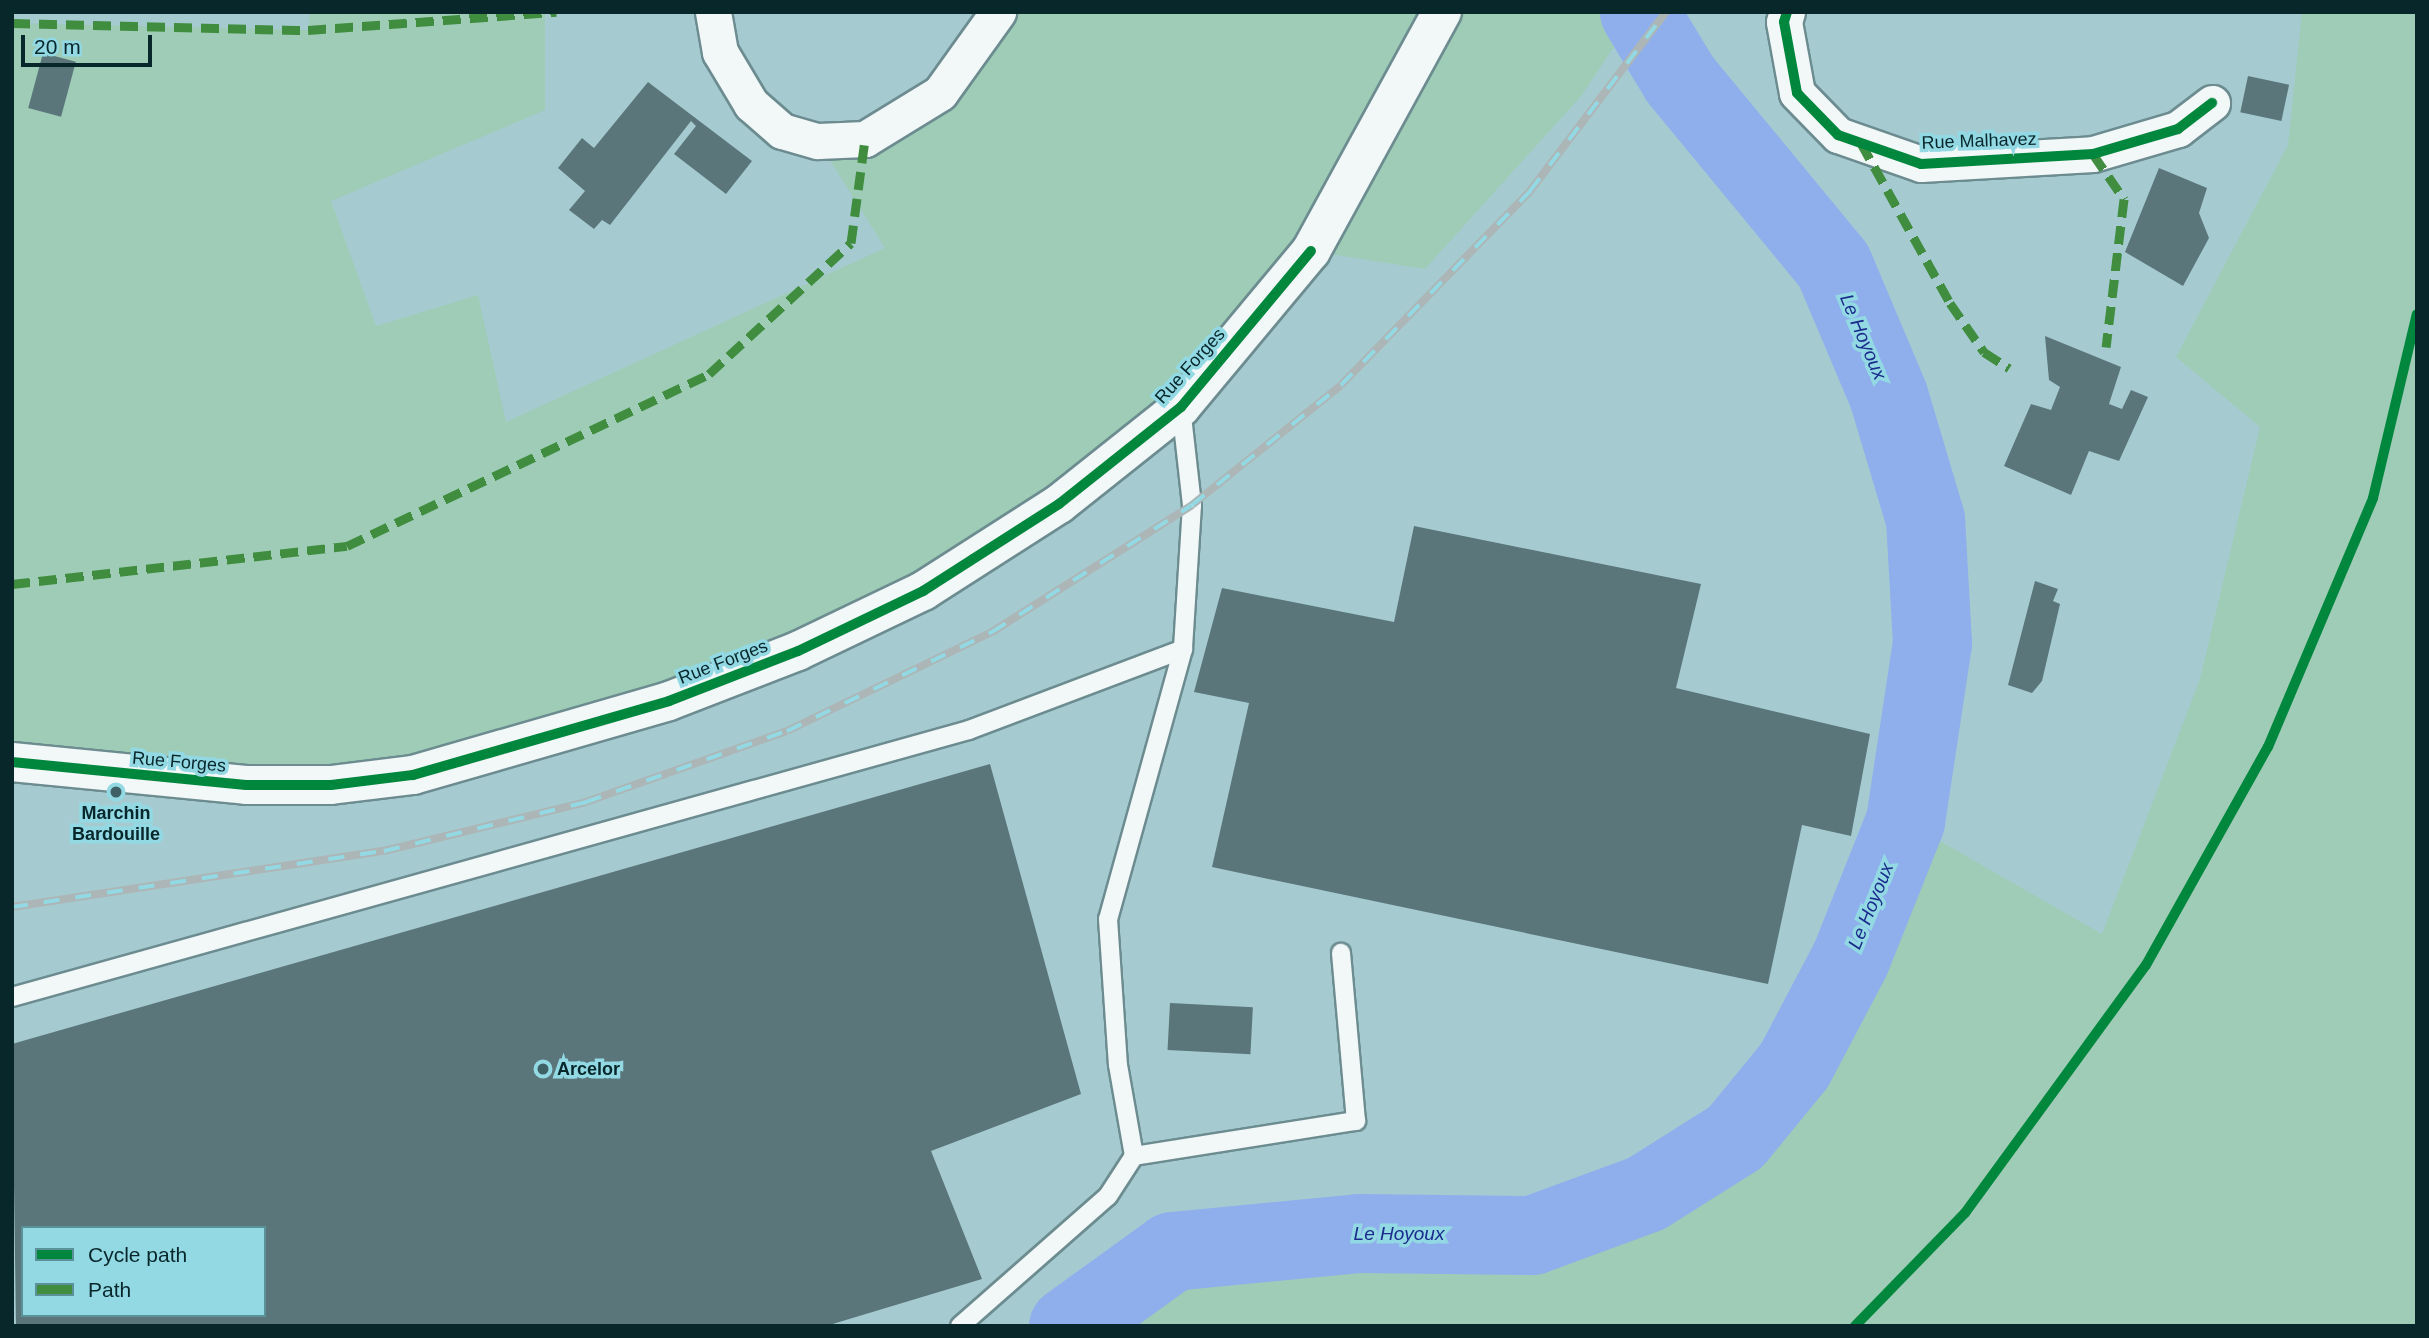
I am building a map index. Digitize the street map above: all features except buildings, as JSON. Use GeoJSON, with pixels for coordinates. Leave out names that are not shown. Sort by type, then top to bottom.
{"type":"FeatureCollection","features":[{"type":"Feature","properties":{"kind":"main road","name":"Rue Forges"},"geometry":{"type":"LineString","coordinates":[[12,762],[246,785],[331,785],[412,775],[536,743],[746,671],[923,591],[1059,504],[1181,407],[1311,251],[1442,12]]}},
{"type":"Feature","properties":{"kind":"street"},"geometry":{"type":"LineString","coordinates":[[713,12],[720,52],[751,104],[782,131],[818,141],[865,139],[940,93],[999,12]]}},
{"type":"Feature","properties":{"kind":"street","name":"Rue Malhavez"},"geometry":{"type":"LineString","coordinates":[[1787,12],[1784,22],[1797,93],[1838,135],[1921,164],[2092,154],[2178,129],[2213,103]]}},
{"type":"Feature","properties":{"kind":"lane"},"geometry":{"type":"LineString","coordinates":[[960,1326],[1108,1196],[1133,1156],[1118,1065],[1108,919],[1183,649],[1192,505],[1181,407]]}},
{"type":"Feature","properties":{"kind":"lane"},"geometry":{"type":"LineString","coordinates":[[12,997],[969,730],[1183,649]]}},
{"type":"Feature","properties":{"kind":"lane"},"geometry":{"type":"LineString","coordinates":[[1133,1156],[1356,1121],[1341,953]]}},
{"type":"Feature","properties":{"kind":"green space"},"geometry":{"type":"Polygon","coordinates":[[[310,12],[556,12],[545,14],[545,110],[331,201],[376,326],[478,295],[506,422],[885,248],[818,141],[897,122],[998,12],[1637,12],[1582,95],[1425,269],[1311,251],[1181,407],[923,591],[413,775],[12,762],[12,23],[308,30],[310,12]]]}},
{"type":"Feature","properties":{"kind":"green space"},"geometry":{"type":"Polygon","coordinates":[[[2302,12],[2417,12],[2417,1326],[1068,1326],[1172,1251],[1359,1233],[1532,1235],[1646,1193],[1735,1137],[1794,1065],[1850,959],[1905,821],[2102,934],[2200,679],[2260,427],[2176,357],[2288,145],[2302,12]]]}},
{"type":"Feature","properties":{"kind":"waterway","name":"Le Hoyoux"},"geometry":{"type":"LineString","coordinates":[[1068,1326],[1172,1251],[1359,1233],[1532,1235],[1646,1193],[1735,1137],[1794,1065],[1850,959],[1905,821],[1932,643],[1925,519],[1888,395],[1833,265],[1679,78],[1639,12]]}},
{"type":"Feature","properties":{"kind":"railway"},"geometry":{"type":"LineString","coordinates":[[12,907],[384,851],[586,802],[787,731],[992,632],[1192,505],[1341,385],[1530,191],[1666,12]]}},
{"type":"Feature","properties":{"kind":"marked path"},"geometry":{"type":"LineString","coordinates":[[12,23],[308,30],[556,12]]}},
{"type":"Feature","properties":{"kind":"marked path"},"geometry":{"type":"LineString","coordinates":[[12,584],[347,546],[709,374],[851,243],[865,139]]}},
{"type":"Feature","properties":{"kind":"marked path"},"geometry":{"type":"LineString","coordinates":[[1861,143],[1950,303],[1984,352],[2009,368]]}},
{"type":"Feature","properties":{"kind":"marked path"},"geometry":{"type":"LineString","coordinates":[[2093,154],[2124,199],[2106,347]]}},
{"type":"Feature","properties":{"kind":"cycle path"},"geometry":{"type":"LineString","coordinates":[[1787,12],[1784,22],[1797,93],[1838,135],[1921,164],[2093,154],[2178,129],[2212,103]]}},
{"type":"Feature","properties":{"kind":"cycle path"},"geometry":{"type":"LineString","coordinates":[[12,762],[246,785],[331,785],[413,775],[669,701],[798,651],[923,591],[1059,504],[1181,407],[1311,251]]}},
{"type":"Feature","properties":{"kind":"cycle path"},"geometry":{"type":"LineString","coordinates":[[1855,1326],[1965,1213],[2146,965],[2268,747],[2373,498],[2417,314]]}},
{"type":"Feature","properties":{"kind":"place","name":"Marchin Bardouille"},"geometry":{"type":"Point","coordinates":[116,792]}},
{"type":"Feature","properties":{"kind":"place","name":"Arcelor"},"geometry":{"type":"Point","coordinates":[543,1069]}}]}
